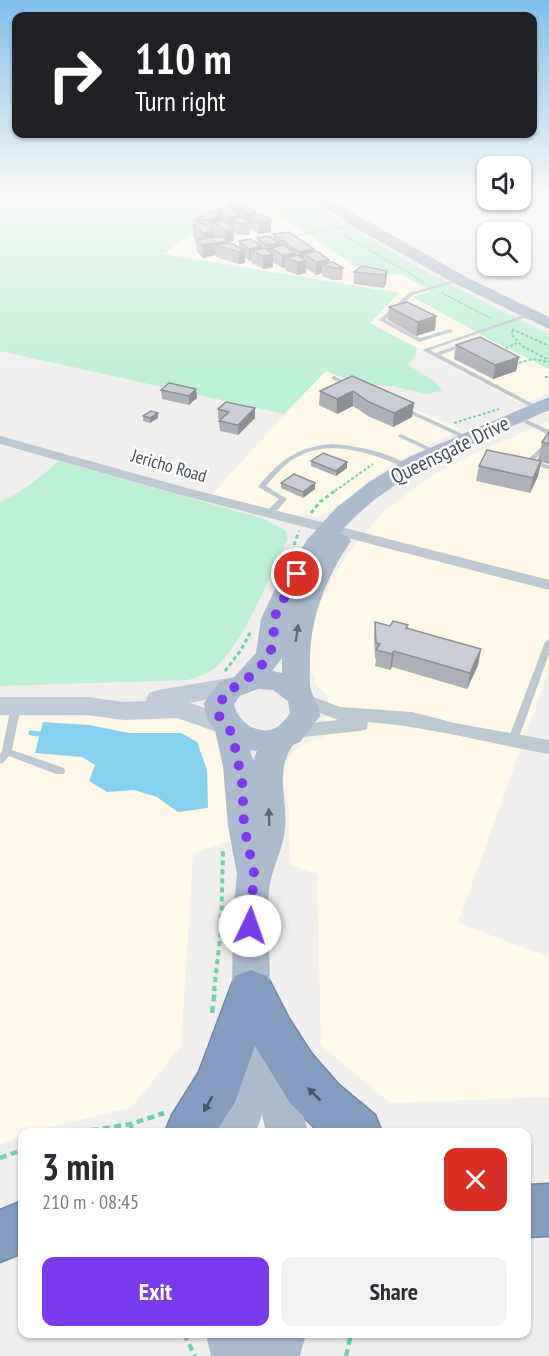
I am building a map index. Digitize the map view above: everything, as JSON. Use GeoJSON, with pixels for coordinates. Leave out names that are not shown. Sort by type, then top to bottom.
{"type":"FeatureCollection","features":[{"type":"Feature","properties":{"kind":"highway"},"geometry":{"type":"LineString","coordinates":[[180,1120],[218,1085],[251,990]]}},
{"type":"Feature","properties":{"kind":"highway"},"geometry":{"type":"LineString","coordinates":[[251,990],[290,1068],[314,1096],[353,1128]]}},
{"type":"Feature","properties":{"kind":"highway"},"geometry":{"type":"LineString","coordinates":[[0,1236],[18,1229]]}},
{"type":"Feature","properties":{"kind":"main road"},"geometry":{"type":"LineString","coordinates":[[417,256],[549,324]]}},
{"type":"Feature","properties":{"kind":"main road","name":"Queensgate Drive"},"geometry":{"type":"LineString","coordinates":[[234,680],[268,659],[272,647],[274,619],[279,605],[328,526],[365,495],[435,452],[467,438],[541,412]]}},
{"type":"Feature","properties":{"kind":"main road","name":"Queensgate Drive"},"geometry":{"type":"LineString","coordinates":[[328,526],[386,497],[432,466],[541,412]]}},
{"type":"Feature","properties":{"kind":"main road"},"geometry":{"type":"LineString","coordinates":[[237,1128],[243,1106],[244,1057],[251,990],[250,926],[254,873],[269,826],[265,769],[270,754],[305,716],[295,650],[298,627],[306,602],[326,562],[334,534],[328,526]]}},
{"type":"Feature","properties":{"kind":"main road"},"geometry":{"type":"LineString","coordinates":[[8,706],[87,706],[169,698],[234,680],[267,679],[288,685],[300,695]]}},
{"type":"Feature","properties":{"kind":"main road"},"geometry":{"type":"LineString","coordinates":[[234,680],[218,708],[239,761],[244,826],[254,873]]}},
{"type":"Feature","properties":{"kind":"main road"},"geometry":{"type":"LineString","coordinates":[[87,706],[124,711],[183,710],[227,728],[241,737],[254,740],[288,734]]}},
{"type":"Feature","properties":{"kind":"main road"},"geometry":{"type":"LineString","coordinates":[[251,990],[285,1128]]}},
{"type":"Feature","properties":{"kind":"main road"},"geometry":{"type":"LineString","coordinates":[[231,1338],[237,1356]]}},
{"type":"Feature","properties":{"kind":"main road"},"geometry":{"type":"LineString","coordinates":[[275,1356],[281,1338]]}},
{"type":"Feature","properties":{"kind":"street","name":"Jericho Road"},"geometry":{"type":"LineString","coordinates":[[0,440],[549,585]]}},
{"type":"Feature","properties":{"kind":"street"},"geometry":{"type":"LineString","coordinates":[[300,695],[338,713],[412,719],[455,730],[549,747]]}},
{"type":"Feature","properties":{"kind":"street"},"geometry":{"type":"LineString","coordinates":[[288,734],[352,724],[455,730]]}},
{"type":"Feature","properties":{"kind":"lane"},"geometry":{"type":"LineString","coordinates":[[450,331],[419,340],[382,320],[411,294],[460,280]]}},
{"type":"Feature","properties":{"kind":"lane"},"geometry":{"type":"LineString","coordinates":[[529,315],[426,350],[541,412],[549,434]]}},
{"type":"Feature","properties":{"kind":"lane"},"geometry":{"type":"LineString","coordinates":[[435,355],[466,343],[471,346]]}},
{"type":"Feature","properties":{"kind":"lane"},"geometry":{"type":"LineString","coordinates":[[446,361],[456,357]]}},
{"type":"Feature","properties":{"kind":"lane"},"geometry":{"type":"LineString","coordinates":[[334,378],[355,387]]}},
{"type":"Feature","properties":{"kind":"lane"},"geometry":{"type":"LineString","coordinates":[[398,406],[467,438]]}},
{"type":"Feature","properties":{"kind":"lane"},"geometry":{"type":"LineString","coordinates":[[401,436],[435,452]]}},
{"type":"Feature","properties":{"kind":"lane"},"geometry":{"type":"LineString","coordinates":[[549,442],[528,462],[549,467]]}},
{"type":"Feature","properties":{"kind":"lane"},"geometry":{"type":"LineString","coordinates":[[270,513],[283,499],[262,487],[288,459],[314,447],[344,447],[373,452],[408,467]]}},
{"type":"Feature","properties":{"kind":"lane"},"geometry":{"type":"LineString","coordinates":[[513,740],[549,642]]}},
{"type":"Feature","properties":{"kind":"lane"},"geometry":{"type":"LineString","coordinates":[[8,706],[4,756],[60,771]]}},
{"type":"Feature","properties":{"kind":"path"},"geometry":{"type":"LineString","coordinates":[[380,256],[433,288],[549,346]]}},
{"type":"Feature","properties":{"kind":"path"},"geometry":{"type":"LineString","coordinates":[[515,330],[511,333],[517,343],[528,351],[546,356],[549,361]]}},
{"type":"Feature","properties":{"kind":"path"},"geometry":{"type":"LineString","coordinates":[[496,352],[517,343]]}},
{"type":"Feature","properties":{"kind":"path"},"geometry":{"type":"LineString","coordinates":[[519,363],[533,359],[549,361]]}},
{"type":"Feature","properties":{"kind":"path"},"geometry":{"type":"LineString","coordinates":[[328,526],[314,507],[379,460]]}},
{"type":"Feature","properties":{"kind":"path"},"geometry":{"type":"LineString","coordinates":[[294,545],[299,530]]}},
{"type":"Feature","properties":{"kind":"path"},"geometry":{"type":"LineString","coordinates":[[234,680],[241,650],[254,624]]}},
{"type":"Feature","properties":{"kind":"path"},"geometry":{"type":"LineString","coordinates":[[211,1025],[221,930],[224,844]]}},
{"type":"Feature","properties":{"kind":"path"},"geometry":{"type":"LineString","coordinates":[[106,1128],[131,1124],[163,1114],[180,1120]]}},
{"type":"Feature","properties":{"kind":"path"},"geometry":{"type":"LineString","coordinates":[[131,1124],[132,1128]]}},
{"type":"Feature","properties":{"kind":"path"},"geometry":{"type":"LineString","coordinates":[[0,1158],[18,1151]]}},
{"type":"Feature","properties":{"kind":"path"},"geometry":{"type":"LineString","coordinates":[[186,1338],[195,1356]]}},
{"type":"Feature","properties":{"kind":"path"},"geometry":{"type":"LineString","coordinates":[[346,1356],[350,1338]]}},
{"type":"Feature","properties":{"kind":"shaded area"},"geometry":{"type":"Polygon","coordinates":[[[177,256],[341,256],[361,270],[400,274],[431,291],[415,295],[481,335],[549,369],[549,393],[522,404],[370,323],[398,293],[177,256]]]}},
{"type":"Feature","properties":{"kind":"shaded area"},"geometry":{"type":"Polygon","coordinates":[[[325,371],[461,429],[401,459],[329,512],[318,517],[289,514],[212,494],[325,371]]]}},
{"type":"Feature","properties":{"kind":"shaded area"},"geometry":{"type":"Polygon","coordinates":[[[549,421],[549,670],[458,923],[549,957],[549,1097],[390,1103],[321,1045],[317,874],[290,865],[289,811],[283,780],[285,763],[294,751],[307,742],[322,738],[328,696],[317,686],[310,665],[310,638],[318,606],[336,572],[348,553],[385,510],[433,475],[471,455],[549,421]]]}},
{"type":"Feature","properties":{"kind":"shaded area"},"geometry":{"type":"Polygon","coordinates":[[[97,714],[184,718],[214,733],[224,753],[234,840],[193,853],[181,1046],[132,1107],[47,1128],[18,1128],[18,1137],[0,1144],[0,716],[83,717],[97,714]]]}},
{"type":"Feature","properties":{"kind":"green space"},"geometry":{"type":"Polygon","coordinates":[[[0,256],[177,256],[399,293],[370,323],[417,348],[415,357],[408,365],[434,381],[442,391],[426,394],[392,386],[358,384],[326,371],[284,414],[0,351],[0,256]]]}},
{"type":"Feature","properties":{"kind":"green space"},"geometry":{"type":"Polygon","coordinates":[[[341,256],[400,256],[549,334],[549,369],[413,297],[431,291],[401,274],[361,270],[341,256]]]}},
{"type":"Feature","properties":{"kind":"green space"},"geometry":{"type":"Polygon","coordinates":[[[59,461],[261,518],[285,530],[288,539],[256,607],[227,656],[214,668],[188,680],[0,686],[0,502],[24,489],[59,461]]]}},
{"type":"Feature","properties":{"kind":"water"},"geometry":{"type":"Polygon","coordinates":[[[43,722],[89,725],[129,733],[181,733],[197,742],[207,770],[208,808],[178,812],[157,797],[134,790],[107,792],[89,781],[95,765],[82,757],[35,753],[43,722]]]}},
{"type":"Feature","properties":{"kind":"building"},"geometry":{"type":"Polygon","coordinates":[[[300,256],[306,261],[297,262],[285,258],[300,256]]]}},
{"type":"Feature","properties":{"kind":"building"},"geometry":{"type":"Polygon","coordinates":[[[307,256],[324,256],[329,260],[316,262],[307,256]]]}},
{"type":"Feature","properties":{"kind":"building"},"geometry":{"type":"Polygon","coordinates":[[[333,262],[343,268],[333,268],[322,264],[333,262]]]}},
{"type":"Feature","properties":{"kind":"building"},"geometry":{"type":"Polygon","coordinates":[[[362,266],[387,271],[385,275],[354,272],[362,266]]]}},
{"type":"Feature","properties":{"kind":"building"},"geometry":{"type":"Polygon","coordinates":[[[407,302],[436,316],[418,322],[389,307],[407,302]]]}},
{"type":"Feature","properties":{"kind":"building"},"geometry":{"type":"Polygon","coordinates":[[[480,337],[519,357],[495,365],[456,345],[480,337]]]}},
{"type":"Feature","properties":{"kind":"building"},"geometry":{"type":"Polygon","coordinates":[[[352,376],[414,403],[394,413],[369,402],[353,391],[337,399],[320,391],[352,376]]]}},
{"type":"Feature","properties":{"kind":"building"},"geometry":{"type":"Polygon","coordinates":[[[169,383],[196,389],[189,396],[161,390],[169,383]]]}},
{"type":"Feature","properties":{"kind":"building"},"geometry":{"type":"Polygon","coordinates":[[[226,402],[255,408],[238,425],[219,421],[229,412],[218,409],[226,402]]]}},
{"type":"Feature","properties":{"kind":"building"},"geometry":{"type":"Polygon","coordinates":[[[151,411],[158,413],[150,418],[143,416],[151,411]]]}},
{"type":"Feature","properties":{"kind":"building"},"geometry":{"type":"Polygon","coordinates":[[[549,432],[549,444],[542,442],[549,432]]]}},
{"type":"Feature","properties":{"kind":"building"},"geometry":{"type":"Polygon","coordinates":[[[487,450],[541,461],[533,478],[479,466],[487,450]]]}},
{"type":"Feature","properties":{"kind":"building"},"geometry":{"type":"Polygon","coordinates":[[[323,453],[347,462],[336,471],[311,461],[323,453]]]}},
{"type":"Feature","properties":{"kind":"building"},"geometry":{"type":"Polygon","coordinates":[[[294,474],[315,483],[303,492],[281,483],[294,474]]]}},
{"type":"Feature","properties":{"kind":"building"},"geometry":{"type":"Polygon","coordinates":[[[393,621],[408,625],[406,628],[481,649],[470,673],[394,651],[392,654],[376,650],[380,644],[376,643],[375,622],[390,626],[393,621]]]}},
{"type":"Feature","properties":{"kind":"waterway"},"geometry":{"type":"LineString","coordinates":[[31,733],[40,734]]}},
{"type":"Feature","properties":{"kind":"route"},"geometry":{"type":"LineString","coordinates":[[250,926],[254,873],[244,826],[242,780],[230,730],[219,716],[218,708],[226,692],[244,682],[268,659],[272,647],[276,613],[297,574]]}}]}
